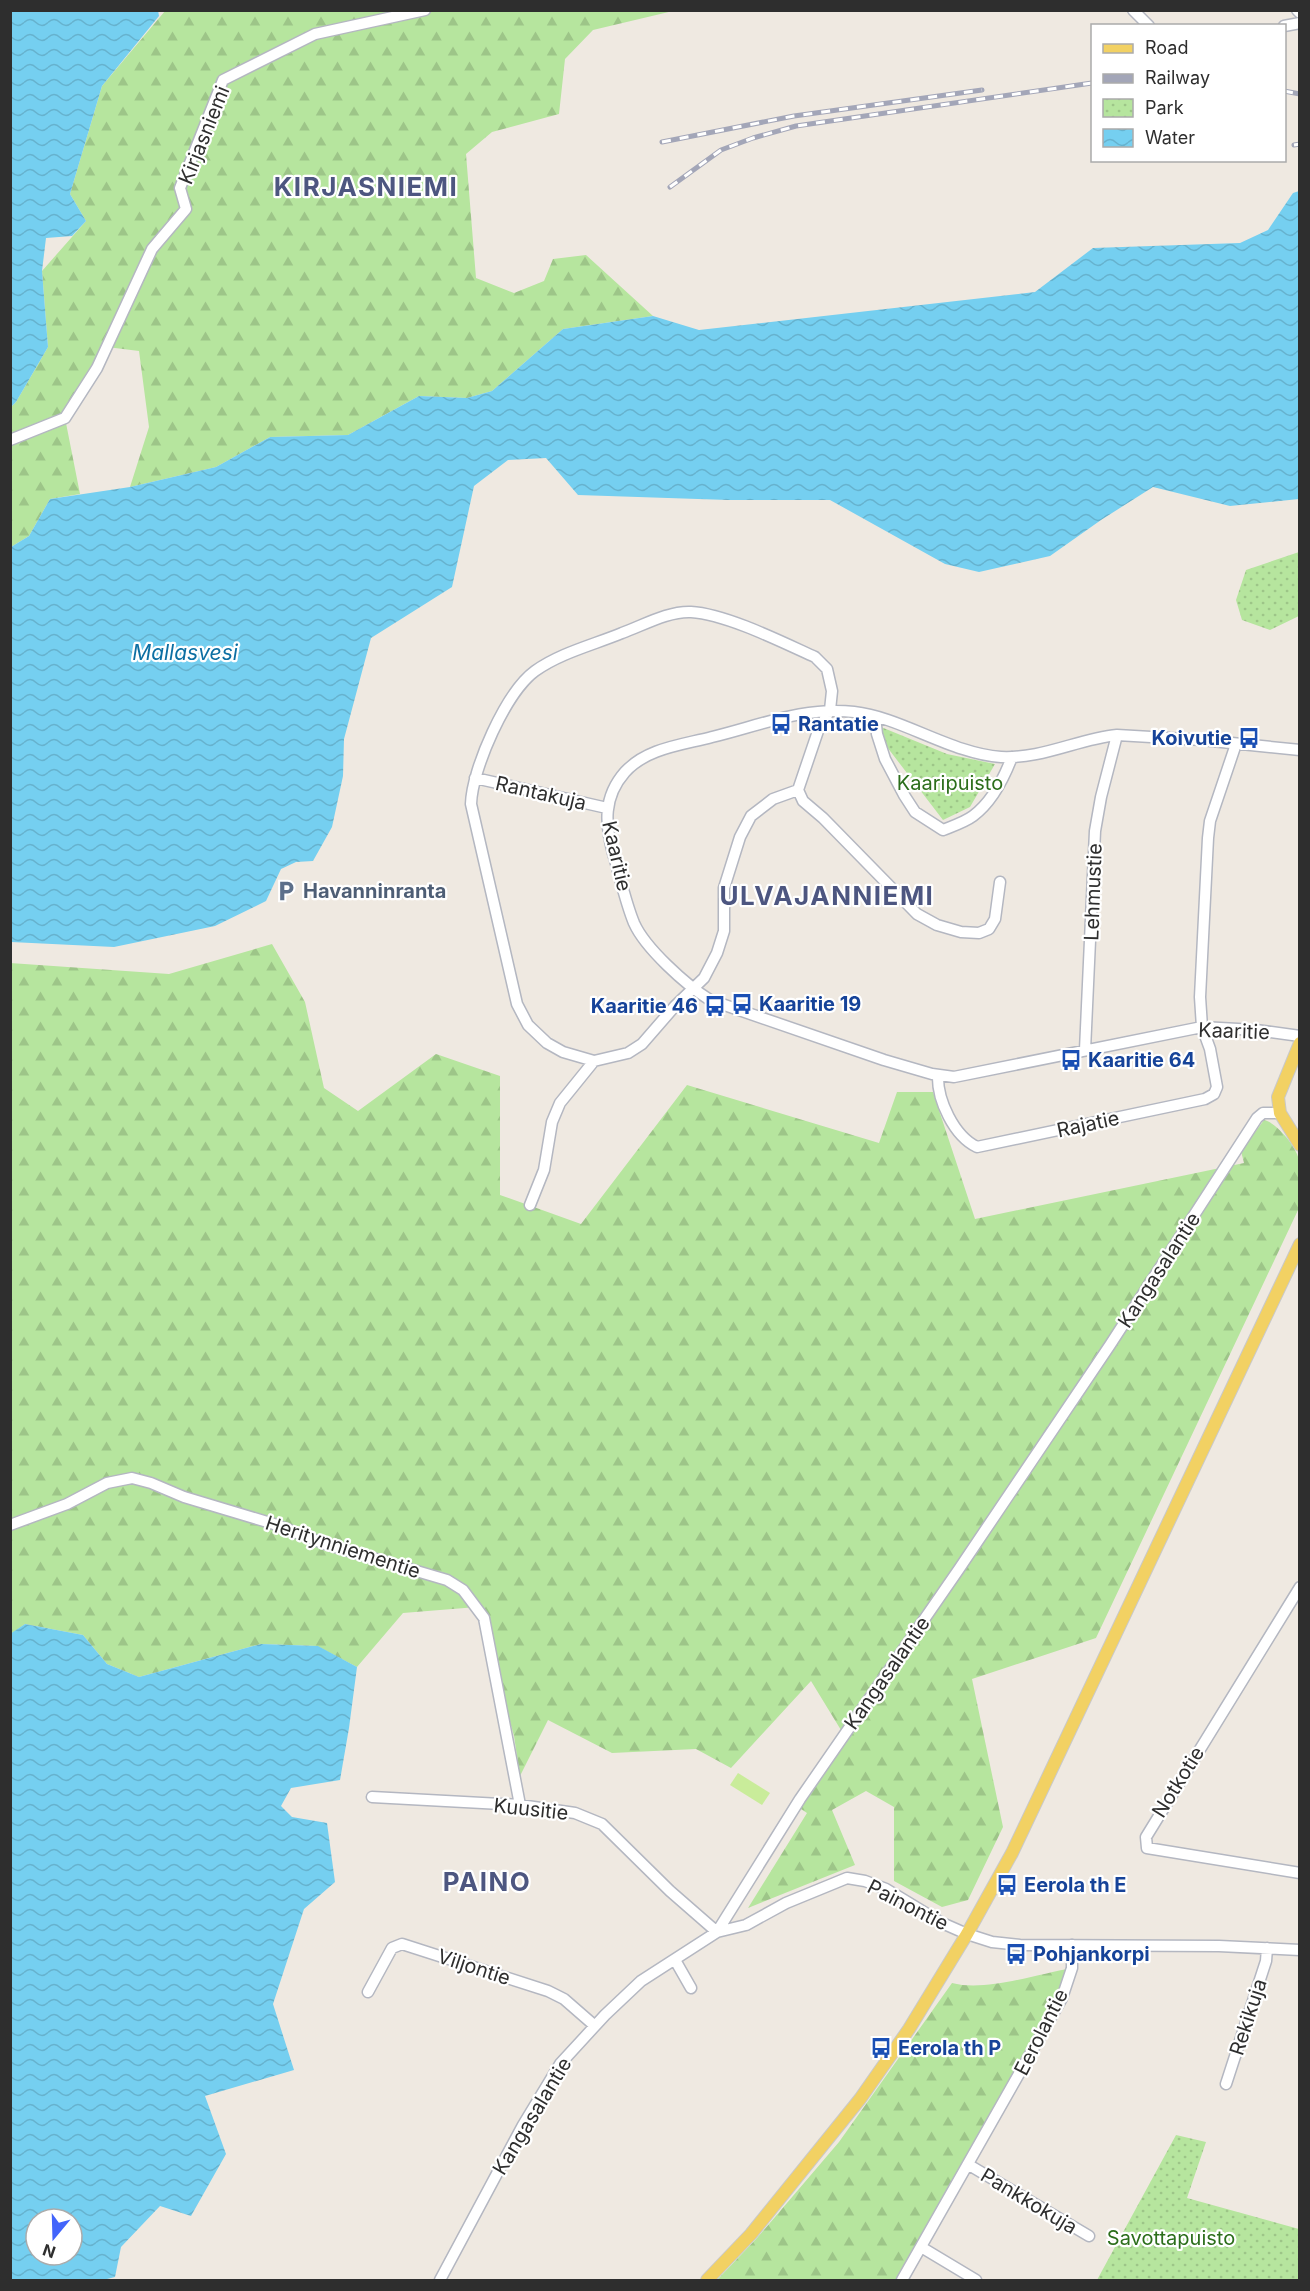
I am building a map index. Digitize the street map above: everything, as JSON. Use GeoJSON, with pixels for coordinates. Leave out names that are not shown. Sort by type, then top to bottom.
{"type":"FeatureCollection","features":[{"type":"Feature","properties":{"kind":"main road"},"geometry":{"type":"LineString","coordinates":[[1299,1043],[1278,1097],[1280,1113],[1299,1145]]}},
{"type":"Feature","properties":{"kind":"main road"},"geometry":{"type":"LineString","coordinates":[[707,2280],[751,2234],[860,2099],[909,2029],[967,1934],[1012,1853],[1299,1244]]}},
{"type":"Feature","properties":{"kind":"street","name":"Kirjasniemi"},"geometry":{"type":"LineString","coordinates":[[10,440],[65,418],[97,368],[152,249],[186,209],[180,188],[223,81],[315,34],[424,10]]}},
{"type":"Feature","properties":{"kind":"street"},"geometry":{"type":"LineString","coordinates":[[1133,10],[1147,24]]}},
{"type":"Feature","properties":{"kind":"street"},"geometry":{"type":"LineString","coordinates":[[798,790],[773,799],[751,816],[740,837],[724,888],[724,931],[717,953],[704,978],[642,1044],[628,1053],[594,1061],[563,1052],[547,1042],[528,1025],[517,1004],[471,804],[475,778],[486,742],[516,692],[533,672],[560,657],[669,615],[690,612],[712,615],[815,657],[828,669],[832,691],[830,710],[818,731],[798,790],[803,801],[823,818],[917,914],[937,925],[961,932],[979,933],[989,929],[994,919],[1000,882]]}},
{"type":"Feature","properties":{"kind":"street","name":"Kaaritie"},"geometry":{"type":"LineString","coordinates":[[1299,750],[1202,740],[1117,735],[1105,736],[1047,752],[1012,757],[988,755],[875,717],[856,712],[830,710],[789,716],[670,746],[642,759],[625,772],[611,794],[607,808],[607,830],[635,924],[647,943],[692,989],[710,1000],[884,1060],[938,1076],[954,1077],[1202,1027],[1256,1029],[1299,1036]]}},
{"type":"Feature","properties":{"kind":"street"},"geometry":{"type":"LineString","coordinates":[[875,717],[877,734],[885,759],[915,812],[943,830],[972,817],[987,803],[1008,769],[1012,757]]}},
{"type":"Feature","properties":{"kind":"street","name":"Lehmustie"},"geometry":{"type":"LineString","coordinates":[[1085,1050],[1095,831],[1117,735]]}},
{"type":"Feature","properties":{"kind":"street"},"geometry":{"type":"LineString","coordinates":[[1202,1027],[1200,997],[1210,821],[1236,744]]}},
{"type":"Feature","properties":{"kind":"street","name":"Rantakuja"},"geometry":{"type":"LineString","coordinates":[[475,778],[607,808]]}},
{"type":"Feature","properties":{"kind":"street","name":"Rajatie"},"geometry":{"type":"LineString","coordinates":[[938,1076],[939,1093],[955,1125],[966,1142],[977,1147],[1205,1099],[1214,1094],[1217,1087],[1210,1049],[1202,1027]]}},
{"type":"Feature","properties":{"kind":"street"},"geometry":{"type":"LineString","coordinates":[[530,1205],[544,1170],[552,1122],[560,1103],[594,1061]]}},
{"type":"Feature","properties":{"kind":"street","name":"Kangasalantie"},"geometry":{"type":"LineString","coordinates":[[440,2280],[541,2094],[560,2064],[641,1981],[717,1932],[800,1798],[959,1569],[1110,1345],[1257,1118],[1263,1113],[1280,1113]]}},
{"type":"Feature","properties":{"kind":"street","name":"Heritynniementie"},"geometry":{"type":"LineString","coordinates":[[10,1525],[67,1504],[108,1483],[132,1478],[151,1483],[184,1497],[274,1524],[325,1544],[447,1580],[463,1590],[484,1618],[520,1805]]}},
{"type":"Feature","properties":{"kind":"street","name":"Notkotie"},"geometry":{"type":"LineString","coordinates":[[1299,1587],[1146,1837],[1147,1848],[1299,1873]]}},
{"type":"Feature","properties":{"kind":"street","name":"Kuusitie"},"geometry":{"type":"LineString","coordinates":[[372,1797],[520,1805],[575,1813],[602,1824],[670,1891],[717,1932]]}},
{"type":"Feature","properties":{"kind":"street","name":"Painontie"},"geometry":{"type":"LineString","coordinates":[[717,1932],[746,1925],[786,1902],[846,1878],[865,1881],[886,1889],[942,1923],[993,1942],[1072,1945]]}},
{"type":"Feature","properties":{"kind":"street","name":"Viljontie"},"geometry":{"type":"LineString","coordinates":[[368,1992],[392,1948],[402,1944],[548,1991],[564,1999],[595,2026]]}},
{"type":"Feature","properties":{"kind":"street"},"geometry":{"type":"LineString","coordinates":[[1072,1945],[1299,1950]]}},
{"type":"Feature","properties":{"kind":"street","name":"Eerolantie"},"geometry":{"type":"LineString","coordinates":[[902,2280],[1062,1998],[1072,1968],[1072,1945]]}},
{"type":"Feature","properties":{"kind":"street","name":"Rekikuja"},"geometry":{"type":"LineString","coordinates":[[1226,2084],[1266,1961],[1267,1948]]}},
{"type":"Feature","properties":{"kind":"street"},"geometry":{"type":"LineString","coordinates":[[675,1960],[691,1988]]}},
{"type":"Feature","properties":{"kind":"street","name":"Pankkokuja"},"geometry":{"type":"LineString","coordinates":[[969,2165],[1089,2236]]}},
{"type":"Feature","properties":{"kind":"street"},"geometry":{"type":"LineString","coordinates":[[921,2247],[976,2280]]}},
{"type":"Feature","properties":{"kind":"green space"},"geometry":{"type":"Polygon","coordinates":[[[165,11],[673,11],[593,30],[565,59],[559,114],[492,132],[466,154],[476,278],[514,293],[544,281],[553,259],[586,255],[653,316],[563,329],[492,391],[467,398],[419,396],[348,435],[270,437],[216,467],[130,487],[149,427],[139,351],[107,347],[65,418],[80,494],[50,499],[29,536],[11,547],[11,407],[48,347],[42,271],[86,221],[70,194],[102,86],[165,11]]]}},
{"type":"Feature","properties":{"kind":"green space"},"geometry":{"type":"Polygon","coordinates":[[[1299,552],[1299,616],[1270,630],[1242,620],[1236,600],[1246,570],[1299,552]]]}},
{"type":"Feature","properties":{"kind":"green space","name":"Kaaripuisto"},"geometry":{"type":"Polygon","coordinates":[[[881,727],[947,754],[995,764],[970,807],[943,820],[887,747],[881,727]]]}},
{"type":"Feature","properties":{"kind":"green space"},"geometry":{"type":"Polygon","coordinates":[[[272,944],[305,1002],[324,1088],[358,1111],[436,1054],[500,1076],[500,1195],[581,1224],[687,1085],[879,1143],[897,1092],[933,1092],[975,1219],[1244,1163],[1241,1151],[1264,1120],[1280,1130],[1291,1143],[1299,1161],[1299,1208],[1096,1638],[972,1679],[1003,1827],[968,1900],[942,1907],[894,1881],[894,1807],[866,1791],[832,1810],[855,1865],[748,1908],[807,1813],[798,1807],[844,1735],[811,1681],[731,1768],[696,1749],[612,1753],[548,1720],[520,1776],[514,1736],[477,1607],[403,1613],[357,1667],[317,1646],[261,1644],[139,1677],[107,1664],[83,1635],[25,1624],[11,1634],[10,963],[169,974],[272,944]]]}},
{"type":"Feature","properties":{"kind":"green space"},"geometry":{"type":"Polygon","coordinates":[[[738,1773],[770,1793],[762,1805],[730,1785],[738,1773]]]}},
{"type":"Feature","properties":{"kind":"green space"},"geometry":{"type":"Polygon","coordinates":[[[1072,1968],[1062,1998],[902,2280],[717,2280],[757,2238],[839,2142],[952,1983],[996,1984],[1072,1968]]]}},
{"type":"Feature","properties":{"kind":"green space","name":"Savottapuisto"},"geometry":{"type":"Polygon","coordinates":[[[1176,2135],[1206,2142],[1187,2198],[1299,2229],[1299,2280],[1097,2280],[1176,2135]]]}},
{"type":"Feature","properties":{"kind":"water"},"geometry":{"type":"Polygon","coordinates":[[[11,10],[158,10],[159,16],[102,86],[70,194],[86,221],[72,236],[46,238],[42,271],[48,347],[11,407],[11,10]]]}},
{"type":"Feature","properties":{"kind":"water","name":"Mallasvesi"},"geometry":{"type":"Polygon","coordinates":[[[1299,191],[1299,499],[1230,506],[1153,487],[1050,556],[979,572],[945,564],[830,500],[728,500],[578,495],[546,458],[508,460],[474,486],[452,587],[371,638],[344,739],[343,776],[332,827],[313,861],[296,862],[281,869],[266,901],[215,926],[114,947],[11,942],[11,547],[29,536],[50,499],[130,487],[216,467],[270,437],[348,435],[419,396],[467,398],[492,391],[563,329],[653,316],[699,330],[1035,292],[1093,248],[1240,243],[1268,230],[1293,193],[1299,191]]]}},
{"type":"Feature","properties":{"kind":"water"},"geometry":{"type":"Polygon","coordinates":[[[25,1624],[83,1635],[107,1664],[139,1677],[261,1644],[318,1646],[357,1667],[340,1780],[291,1788],[281,1806],[292,1817],[327,1823],[335,1882],[304,1909],[273,2004],[294,2070],[205,2096],[226,2154],[191,2216],[160,2206],[121,2247],[115,2277],[103,2280],[11,2280],[10,1634],[25,1624]]]}},
{"type":"Feature","properties":{"kind":"railway"},"geometry":{"type":"LineString","coordinates":[[670,187],[721,150],[796,126],[1091,83]]}},
{"type":"Feature","properties":{"kind":"railway"},"geometry":{"type":"LineString","coordinates":[[662,142],[794,116],[982,90]]}},
{"type":"Feature","properties":{"kind":"railway"},"geometry":{"type":"LineString","coordinates":[[1286,91],[1300,94]]}},
{"type":"Feature","properties":{"kind":"railway"},"geometry":{"type":"LineString","coordinates":[[1294,145],[1300,144]]}},
{"type":"Feature","properties":{"kind":"place","name":"Rantatie"},"geometry":{"type":"Point","coordinates":[781,724]}},
{"type":"Feature","properties":{"kind":"place","name":"Koivutie"},"geometry":{"type":"Point","coordinates":[1249,738]}},
{"type":"Feature","properties":{"kind":"place","name":"Havanninranta"},"geometry":{"type":"Point","coordinates":[286,891]}},
{"type":"Feature","properties":{"kind":"place","name":"Kaaritie 19"},"geometry":{"type":"Point","coordinates":[742,1004]}},
{"type":"Feature","properties":{"kind":"place","name":"Kaaritie 46"},"geometry":{"type":"Point","coordinates":[715,1006]}},
{"type":"Feature","properties":{"kind":"place","name":"Kaaritie 64"},"geometry":{"type":"Point","coordinates":[1071,1060]}},
{"type":"Feature","properties":{"kind":"place","name":"Eerola th E"},"geometry":{"type":"Point","coordinates":[1007,1885]}},
{"type":"Feature","properties":{"kind":"place","name":"Pohjankorpi"},"geometry":{"type":"Point","coordinates":[1016,1954]}},
{"type":"Feature","properties":{"kind":"place","name":"Eerola th P"},"geometry":{"type":"Point","coordinates":[881,2048]}},
{"type":"Feature","properties":{"kind":"district","name":"KIRJASNIEMI"},"geometry":{"type":"Point","coordinates":[366,187]}},
{"type":"Feature","properties":{"kind":"district","name":"ULVAJANNIEMI"},"geometry":{"type":"Point","coordinates":[827,896]}},
{"type":"Feature","properties":{"kind":"district","name":"PAINO"},"geometry":{"type":"Point","coordinates":[487,1882]}}]}
